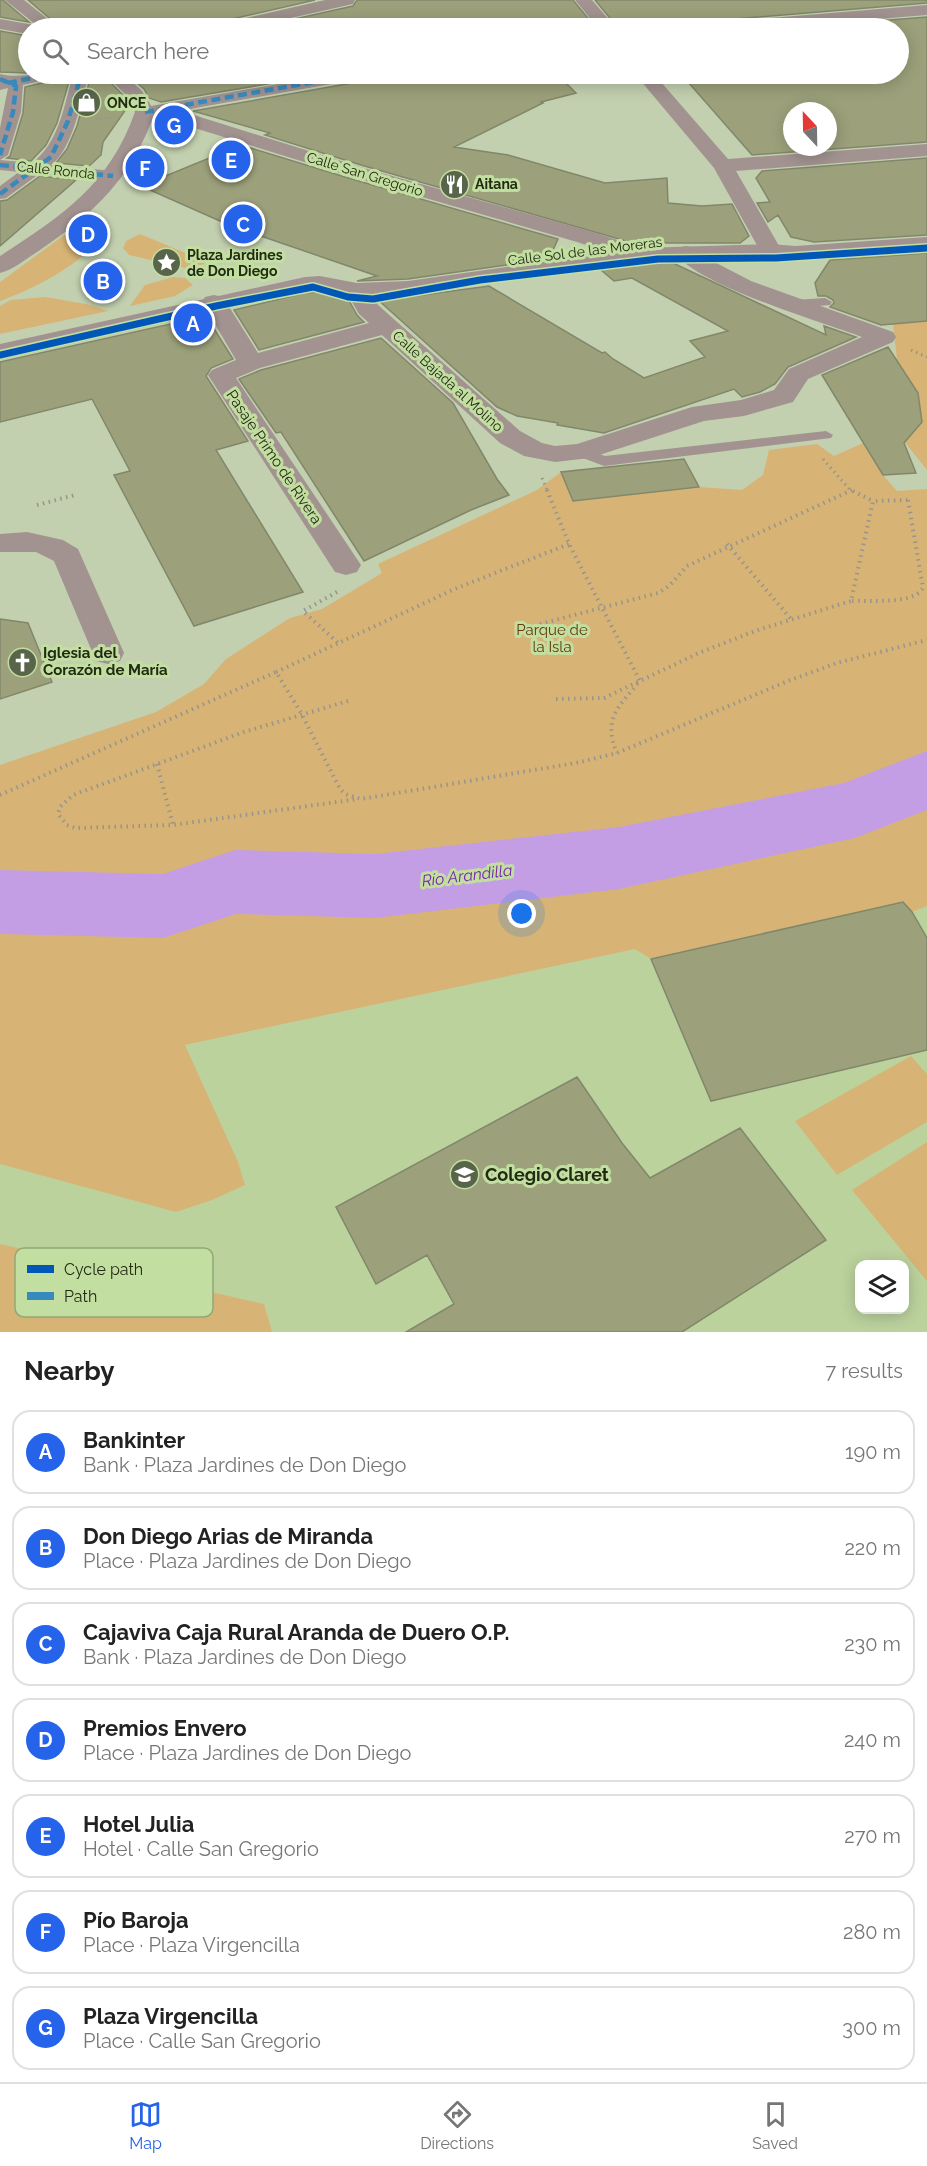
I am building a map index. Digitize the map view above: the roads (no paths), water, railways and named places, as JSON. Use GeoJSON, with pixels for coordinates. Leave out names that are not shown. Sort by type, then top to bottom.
{"type":"FeatureCollection","features":[{"type":"Feature","properties":{"kind":"main road"},"geometry":{"type":"LineString","coordinates":[[269,18],[347,0]]}},
{"type":"Feature","properties":{"kind":"street"},"geometry":{"type":"LineString","coordinates":[[13,0],[37,18]]}},
{"type":"Feature","properties":{"kind":"street"},"geometry":{"type":"LineString","coordinates":[[583,0],[598,18]]}},
{"type":"Feature","properties":{"kind":"street"},"geometry":{"type":"LineString","coordinates":[[905,0],[924,10]]}},
{"type":"Feature","properties":{"kind":"street"},"geometry":{"type":"LineString","coordinates":[[829,18],[924,10]]}},
{"type":"Feature","properties":{"kind":"street"},"geometry":{"type":"LineString","coordinates":[[0,24],[18,27]]}},
{"type":"Feature","properties":{"kind":"street","name":"Calle Ronda"},"geometry":{"type":"LineString","coordinates":[[0,155],[13,112],[16,86],[4,82]]}},
{"type":"Feature","properties":{"kind":"street"},"geometry":{"type":"LineString","coordinates":[[2,190],[39,168],[51,157],[68,121],[78,84]]}},
{"type":"Feature","properties":{"kind":"street"},"geometry":{"type":"LineString","coordinates":[[0,267],[69,221],[113,176],[133,144],[145,112],[140,99],[126,84]]}},
{"type":"Feature","properties":{"kind":"street"},"geometry":{"type":"LineString","coordinates":[[145,112],[303,84]]}},
{"type":"Feature","properties":{"kind":"street"},"geometry":{"type":"LineString","coordinates":[[653,84],[723,166],[771,251]]}},
{"type":"Feature","properties":{"kind":"street","name":"Calle San Gregorio"},"geometry":{"type":"LineString","coordinates":[[145,112],[174,115],[353,171],[585,237],[640,255]]}},
{"type":"Feature","properties":{"kind":"street"},"geometry":{"type":"LineString","coordinates":[[723,166],[927,150]]}},
{"type":"Feature","properties":{"kind":"street","name":"Calle Ronda"},"geometry":{"type":"LineString","coordinates":[[0,165],[113,176]]}},
{"type":"Feature","properties":{"kind":"street"},"geometry":{"type":"LineString","coordinates":[[585,237],[591,252],[587,263]]}},
{"type":"Feature","properties":{"kind":"street","name":"Calle Sol de las Moreras"},"geometry":{"type":"LineString","coordinates":[[214,302],[289,286],[320,283],[357,290],[408,288],[640,255],[771,251],[795,253],[927,244]]}},
{"type":"Feature","properties":{"kind":"street"},"geometry":{"type":"LineString","coordinates":[[718,252],[763,290]]}},
{"type":"Feature","properties":{"kind":"street"},"geometry":{"type":"LineString","coordinates":[[686,253],[693,260],[743,286],[763,290],[794,304]]}},
{"type":"Feature","properties":{"kind":"street"},"geometry":{"type":"LineString","coordinates":[[763,290],[759,276],[772,261],[795,253]]}},
{"type":"Feature","properties":{"kind":"street","name":"Calle Bajada al Molino"},"geometry":{"type":"LineString","coordinates":[[357,290],[363,303],[460,395],[510,437],[534,450],[555,454],[580,452],[701,413],[744,408],[784,396],[798,374],[884,337],[794,304]]}},
{"type":"Feature","properties":{"kind":"street"},"geometry":{"type":"LineString","coordinates":[[0,352],[214,302],[251,363]]}},
{"type":"Feature","properties":{"kind":"street","name":"Pasaje Primo de Rivera"},"geometry":{"type":"LineString","coordinates":[[344,577],[221,375],[251,363],[387,326]]}},
{"type":"Feature","properties":{"kind":"street"},"geometry":{"type":"LineString","coordinates":[[0,543],[43,543],[57,547],[68,556],[108,653]]}},
{"type":"Feature","properties":{"kind":"lane"},"geometry":{"type":"LineString","coordinates":[[794,304],[825,302]]}},
{"type":"Feature","properties":{"kind":"lane"},"geometry":{"type":"LineString","coordinates":[[580,452],[604,461],[826,435]]}},
{"type":"Feature","properties":{"kind":"waterway","name":"Río Arandilla"},"geometry":{"type":"LineString","coordinates":[[0,902],[163,906],[235,882],[375,886],[619,858],[855,809],[927,779]]}},
{"type":"Feature","properties":{"kind":"place","name":"ONCE"},"geometry":{"type":"Point","coordinates":[86,103]}},
{"type":"Feature","properties":{"kind":"place","name":"Plaza Virgencilla"},"geometry":{"type":"Point","coordinates":[174,125]}},
{"type":"Feature","properties":{"kind":"place","name":"Hotel Julia"},"geometry":{"type":"Point","coordinates":[231,160]}},
{"type":"Feature","properties":{"kind":"place","name":"Pío Baroja"},"geometry":{"type":"Point","coordinates":[145,168]}},
{"type":"Feature","properties":{"kind":"place","name":"Aitana"},"geometry":{"type":"Point","coordinates":[454,184]}},
{"type":"Feature","properties":{"kind":"place","name":"Cajaviva Caja Rural Aranda de Duero O.P."},"geometry":{"type":"Point","coordinates":[243,224]}},
{"type":"Feature","properties":{"kind":"place","name":"Premios Envero"},"geometry":{"type":"Point","coordinates":[88,234]}},
{"type":"Feature","properties":{"kind":"place","name":"Plaza Jardines de Don Diego"},"geometry":{"type":"Point","coordinates":[166,263]}},
{"type":"Feature","properties":{"kind":"place","name":"Don Diego Arias de Miranda"},"geometry":{"type":"Point","coordinates":[103,281]}},
{"type":"Feature","properties":{"kind":"place","name":"Bankinter"},"geometry":{"type":"Point","coordinates":[193,323]}},
{"type":"Feature","properties":{"kind":"place","name":"Iglesia del Corazón de María"},"geometry":{"type":"Point","coordinates":[22,662]}},
{"type":"Feature","properties":{"kind":"place","name":"Colegio Claret"},"geometry":{"type":"Point","coordinates":[464,1175]}},
{"type":"Feature","properties":{"kind":"park label","name":"Parque de la Isla"},"geometry":{"type":"Point","coordinates":[552,638]}}]}
